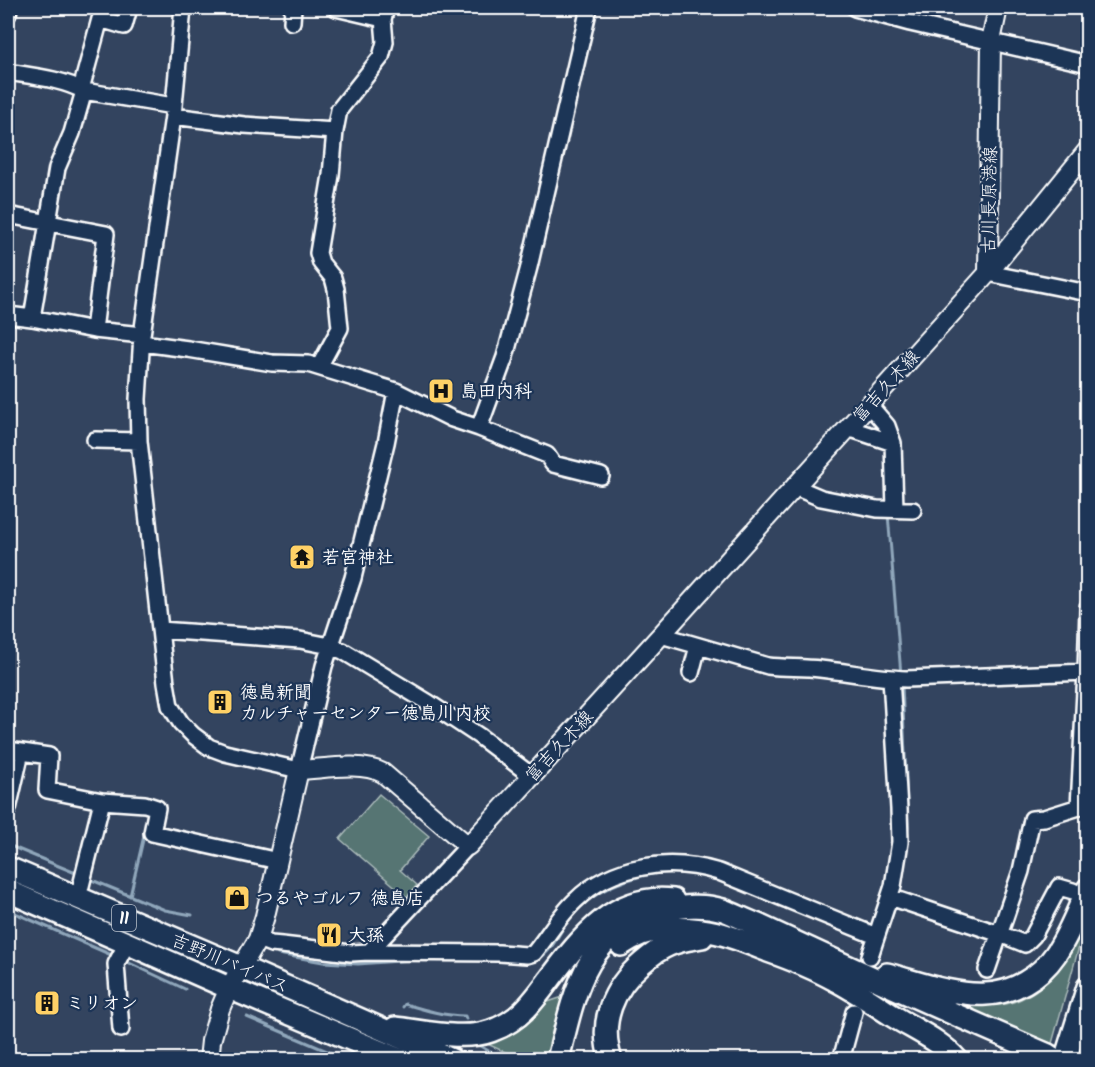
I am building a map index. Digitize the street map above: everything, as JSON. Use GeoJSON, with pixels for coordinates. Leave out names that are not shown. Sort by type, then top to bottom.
{"type":"FeatureCollection","features":[{"type":"Feature","properties":{"kind":"highway","name":"吉野川バイパス"},"geometry":{"type":"LineString","coordinates":[[8,868],[81,884],[241,968],[452,1059]]}},
{"type":"Feature","properties":{"kind":"highway"},"geometry":{"type":"LineString","coordinates":[[837,971],[964,993],[986,994],[1006,991],[1026,983],[1055,956],[1064,940],[1080,890]]}},
{"type":"Feature","properties":{"kind":"highway","name":"吉野川バイパス"},"geometry":{"type":"LineString","coordinates":[[8,891],[122,953],[229,988],[400,1059]]}},
{"type":"Feature","properties":{"kind":"highway"},"geometry":{"type":"LineString","coordinates":[[371,1024],[447,1034],[470,1035],[489,1032],[508,1023],[528,1008],[585,936],[602,920],[617,910],[638,901],[662,899],[722,910],[790,939],[957,1059]]}},
{"type":"Feature","properties":{"kind":"highway"},"geometry":{"type":"LineString","coordinates":[[558,1059],[576,989],[584,972],[602,946],[615,934],[643,917],[677,907],[698,905]]}},
{"type":"Feature","properties":{"kind":"highway"},"geometry":{"type":"LineString","coordinates":[[570,1059],[582,1010],[595,976],[622,944],[650,930],[687,927],[726,934],[782,956],[902,992],[1056,1057],[1088,987]]}},
{"type":"Feature","properties":{"kind":"highway"},"geometry":{"type":"LineString","coordinates":[[610,1059],[606,1039],[609,1010],[622,984],[633,970],[657,950],[669,945],[682,940],[726,934]]}},
{"type":"Feature","properties":{"kind":"highway"},"geometry":{"type":"LineString","coordinates":[[837,971],[897,1004],[1027,1059]]}},
{"type":"Feature","properties":{"kind":"highway"},"geometry":{"type":"LineString","coordinates":[[1072,1059],[1088,998]]}},
{"type":"Feature","properties":{"kind":"main road","name":"古川長原港線"},"geometry":{"type":"LineString","coordinates":[[988,273],[991,41],[998,8]]}},
{"type":"Feature","properties":{"kind":"main road","name":"古川長原港線"},"geometry":{"type":"LineString","coordinates":[[988,273],[1088,150]]}},
{"type":"Feature","properties":{"kind":"main road","name":"富吉久木線"},"geometry":{"type":"LineString","coordinates":[[468,846],[988,273]]}},
{"type":"Feature","properties":{"kind":"main road"},"geometry":{"type":"LineString","coordinates":[[208,1059],[220,1009],[229,988],[258,939],[299,770],[361,766],[383,772],[468,846]]}},
{"type":"Feature","properties":{"kind":"street"},"geometry":{"type":"LineString","coordinates":[[8,14],[9,8]]}},
{"type":"Feature","properties":{"kind":"street"},"geometry":{"type":"LineString","coordinates":[[32,318],[57,168],[72,133],[100,19],[124,26],[129,8]]}},
{"type":"Feature","properties":{"kind":"street"},"geometry":{"type":"LineString","coordinates":[[183,8],[173,111],[142,339],[138,399],[139,441],[170,705],[192,735],[209,747],[225,753],[299,770],[324,666],[353,578],[396,391]]}},
{"type":"Feature","properties":{"kind":"street"},"geometry":{"type":"LineString","coordinates":[[319,367],[340,328],[333,278],[321,262],[318,253],[339,110],[381,57],[386,42],[385,13],[336,8]]}},
{"type":"Feature","properties":{"kind":"street"},"geometry":{"type":"LineString","coordinates":[[479,428],[505,357],[589,8]]}},
{"type":"Feature","properties":{"kind":"street"},"geometry":{"type":"LineString","coordinates":[[855,8],[1088,64]]}},
{"type":"Feature","properties":{"kind":"street"},"geometry":{"type":"LineString","coordinates":[[8,72],[57,81],[82,90],[244,125],[335,131]]}},
{"type":"Feature","properties":{"kind":"street"},"geometry":{"type":"LineString","coordinates":[[8,215],[106,234],[94,330]]}},
{"type":"Feature","properties":{"kind":"street"},"geometry":{"type":"LineString","coordinates":[[988,273],[1088,293]]}},
{"type":"Feature","properties":{"kind":"street"},"geometry":{"type":"LineString","coordinates":[[8,315],[272,363],[308,364],[396,391],[452,419],[547,455],[553,464],[601,476]]}},
{"type":"Feature","properties":{"kind":"street"},"geometry":{"type":"LineString","coordinates":[[869,405],[887,426],[893,443],[895,510]]}},
{"type":"Feature","properties":{"kind":"street"},"geometry":{"type":"LineString","coordinates":[[848,428],[893,443]]}},
{"type":"Feature","properties":{"kind":"street"},"geometry":{"type":"LineString","coordinates":[[95,440],[139,441]]}},
{"type":"Feature","properties":{"kind":"street"},"geometry":{"type":"LineString","coordinates":[[795,487],[821,498],[877,509],[914,510]]}},
{"type":"Feature","properties":{"kind":"street"},"geometry":{"type":"LineString","coordinates":[[987,970],[1021,871],[1032,819],[1044,818],[1079,807],[1087,672],[1088,607]]}},
{"type":"Feature","properties":{"kind":"street"},"geometry":{"type":"LineString","coordinates":[[160,630],[300,640],[343,651],[479,736],[532,776]]}},
{"type":"Feature","properties":{"kind":"street"},"geometry":{"type":"LineString","coordinates":[[661,635],[782,668],[819,669],[898,678],[1087,672]]}},
{"type":"Feature","properties":{"kind":"street"},"geometry":{"type":"LineString","coordinates":[[692,673],[698,646]]}},
{"type":"Feature","properties":{"kind":"street"},"geometry":{"type":"LineString","coordinates":[[870,956],[876,936],[896,899],[893,886],[900,842],[898,678]]}},
{"type":"Feature","properties":{"kind":"street"},"geometry":{"type":"LineString","coordinates":[[8,809],[14,751],[49,756],[46,790],[102,801],[145,804],[157,808],[152,833],[278,861]]}},
{"type":"Feature","properties":{"kind":"street"},"geometry":{"type":"LineString","coordinates":[[81,884],[102,801]]}},
{"type":"Feature","properties":{"kind":"street"},"geometry":{"type":"LineString","coordinates":[[369,952],[468,846]]}},
{"type":"Feature","properties":{"kind":"street"},"geometry":{"type":"LineString","coordinates":[[258,939],[271,944],[351,953],[527,955],[534,953],[568,908],[600,882],[614,875],[658,864],[684,865],[719,872],[876,936]]}},
{"type":"Feature","properties":{"kind":"street"},"geometry":{"type":"LineString","coordinates":[[896,899],[1026,944],[1033,936],[1059,886],[1080,890]]}},
{"type":"Feature","properties":{"kind":"street"},"geometry":{"type":"LineString","coordinates":[[120,1029],[122,953]]}},
{"type":"Feature","properties":{"kind":"street"},"geometry":{"type":"LineString","coordinates":[[841,1058],[855,1012]]}},
{"type":"Feature","properties":{"kind":"green space"},"geometry":{"type":"Polygon","coordinates":[[[379,794],[429,836],[400,870],[417,885],[407,897],[340,839],[379,794]]]}},
{"type":"Feature","properties":{"kind":"green space"},"geometry":{"type":"Polygon","coordinates":[[[1087,918],[1051,1047],[957,1006],[959,1002],[1000,1005],[1017,1001],[1034,992],[1056,973],[1087,918]]]}},
{"type":"Feature","properties":{"kind":"green space"},"geometry":{"type":"Polygon","coordinates":[[[566,996],[549,1059],[521,1059],[485,1043],[510,1034],[526,1025],[545,1003],[566,996]]]}},
{"type":"Feature","properties":{"kind":"waterway"},"geometry":{"type":"LineString","coordinates":[[888,514],[901,675]]}},
{"type":"Feature","properties":{"kind":"waterway"},"geometry":{"type":"LineString","coordinates":[[902,684],[907,837]]}},
{"type":"Feature","properties":{"kind":"waterway"},"geometry":{"type":"LineString","coordinates":[[130,896],[146,827]]}},
{"type":"Feature","properties":{"kind":"waterway"},"geometry":{"type":"LineString","coordinates":[[8,845],[78,874]]}},
{"type":"Feature","properties":{"kind":"waterway"},"geometry":{"type":"LineString","coordinates":[[530,961],[549,950],[570,918],[602,891],[641,876],[669,872]]}},
{"type":"Feature","properties":{"kind":"waterway"},"geometry":{"type":"LineString","coordinates":[[899,896],[902,876]]}},
{"type":"Feature","properties":{"kind":"waterway"},"geometry":{"type":"LineString","coordinates":[[711,877],[856,936]]}},
{"type":"Feature","properties":{"kind":"waterway"},"geometry":{"type":"LineString","coordinates":[[87,878],[165,910],[192,915]]}},
{"type":"Feature","properties":{"kind":"waterway"},"geometry":{"type":"LineString","coordinates":[[879,945],[881,946],[896,905]]}},
{"type":"Feature","properties":{"kind":"waterway"},"geometry":{"type":"LineString","coordinates":[[8,910],[116,957]]}},
{"type":"Feature","properties":{"kind":"waterway"},"geometry":{"type":"LineString","coordinates":[[278,954],[323,962],[358,964],[413,960]]}},
{"type":"Feature","properties":{"kind":"waterway"},"geometry":{"type":"LineString","coordinates":[[125,961],[185,989]]}},
{"type":"Feature","properties":{"kind":"waterway"},"geometry":{"type":"LineString","coordinates":[[403,1007],[405,1004],[442,1014],[465,1016],[466,1019]]}},
{"type":"Feature","properties":{"kind":"waterway"},"geometry":{"type":"LineString","coordinates":[[247,1017],[348,1060]]}},
{"type":"Feature","properties":{"kind":"waterway"},"geometry":{"type":"LineString","coordinates":[[475,1043],[504,1060]]}},
{"type":"Feature","properties":{"kind":"place","name":"島田内科"},"geometry":{"type":"Point","coordinates":[441,391]}},
{"type":"Feature","properties":{"kind":"place","name":"若宮神社"},"geometry":{"type":"Point","coordinates":[302,557]}},
{"type":"Feature","properties":{"kind":"place","name":"徳島新聞 カルチャーセンター徳島川内校"},"geometry":{"type":"Point","coordinates":[220,702]}},
{"type":"Feature","properties":{"kind":"place","name":"つるやゴルフ 徳島店"},"geometry":{"type":"Point","coordinates":[237,898]}},
{"type":"Feature","properties":{"kind":"place","name":"大孫"},"geometry":{"type":"Point","coordinates":[329,935]}},
{"type":"Feature","properties":{"kind":"place","name":"ミリオン"},"geometry":{"type":"Point","coordinates":[47,1003]}}]}
